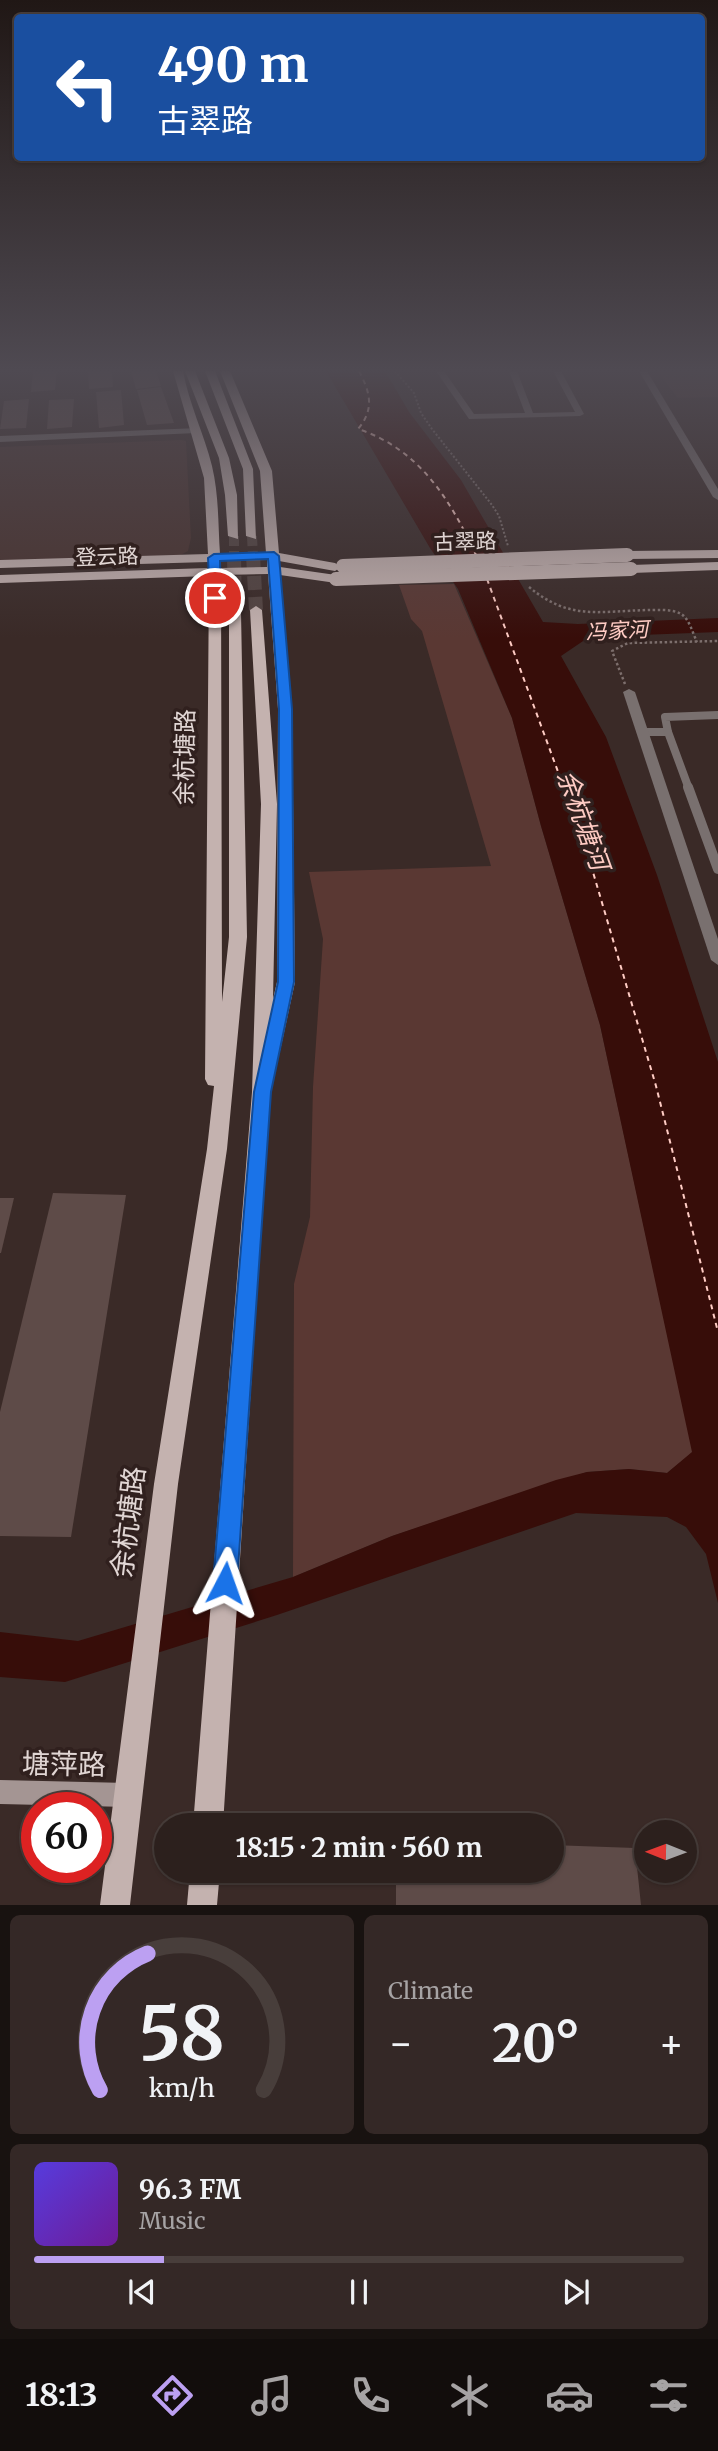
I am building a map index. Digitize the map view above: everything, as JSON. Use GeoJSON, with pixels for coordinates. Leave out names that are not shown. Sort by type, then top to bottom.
{"type":"FeatureCollection","features":[{"type":"Feature","properties":{"kind":"main road","name":"余杭塘路"},"geometry":{"type":"LineString","coordinates":[[205,460],[211,491],[218,674],[212,990],[218,1149]]}},
{"type":"Feature","properties":{"kind":"main road"},"geometry":{"type":"LineString","coordinates":[[224,460],[231,495],[234,536]]}},
{"type":"Feature","properties":{"kind":"main road"},"geometry":{"type":"LineString","coordinates":[[244,460],[248,469],[252,536]]}},
{"type":"Feature","properties":{"kind":"main road"},"geometry":{"type":"LineString","coordinates":[[262,460],[266,471],[285,709],[286,982],[262,1092]]}},
{"type":"Feature","properties":{"kind":"main road","name":"古翠路"},"geometry":{"type":"LineString","coordinates":[[335,573],[626,555],[718,554]]}},
{"type":"Feature","properties":{"kind":"main road","name":"古翠路"},"geometry":{"type":"LineString","coordinates":[[214,566],[274,563],[335,573],[718,566]]}},
{"type":"Feature","properties":{"kind":"main road","name":"登云路"},"geometry":{"type":"LineString","coordinates":[[0,564],[214,566]]}},
{"type":"Feature","properties":{"kind":"main road","name":"登云路"},"geometry":{"type":"LineString","coordinates":[[0,579],[214,566]]}},
{"type":"Feature","properties":{"kind":"main road"},"geometry":{"type":"LineString","coordinates":[[209,1813],[262,1092],[269,804],[256,610]]}},
{"type":"Feature","properties":{"kind":"main road","name":"余杭塘路"},"geometry":{"type":"LineString","coordinates":[[115,1905],[166,1484],[218,1149],[238,937],[235,612]]}},
{"type":"Feature","properties":{"kind":"main road"},"geometry":{"type":"LineString","coordinates":[[202,1905],[204,1883]]}},
{"type":"Feature","properties":{"kind":"street"},"geometry":{"type":"LineString","coordinates":[[696,460],[718,497]]}},
{"type":"Feature","properties":{"kind":"street"},"geometry":{"type":"LineString","coordinates":[[629,692],[718,960]]}},
{"type":"Feature","properties":{"kind":"street","name":"塘萍路"},"geometry":{"type":"LineString","coordinates":[[0,1792],[128,1795]]}},
{"type":"Feature","properties":{"kind":"lane"},"geometry":{"type":"LineString","coordinates":[[718,715],[665,717],[668,732],[718,869]]}},
{"type":"Feature","properties":{"kind":"lane"},"geometry":{"type":"LineString","coordinates":[[642,732],[668,732]]}},
{"type":"Feature","properties":{"kind":"path"},"geometry":{"type":"LineString","coordinates":[[456,460],[499,516],[510,550]]}},
{"type":"Feature","properties":{"kind":"path"},"geometry":{"type":"LineString","coordinates":[[524,581],[544,601],[570,613],[669,610],[684,615],[697,642]]}},
{"type":"Feature","properties":{"kind":"path"},"geometry":{"type":"LineString","coordinates":[[629,692],[612,651],[628,643],[718,641]]}},
{"type":"Feature","properties":{"kind":"shaded area"},"geometry":{"type":"Polygon","coordinates":[[[0,460],[187,460],[191,538],[188,551],[177,557],[0,560],[0,460]]]}},
{"type":"Feature","properties":{"kind":"shaded area"},"geometry":{"type":"Polygon","coordinates":[[[454,584],[512,718],[600,1025],[693,1452],[667,1473],[629,1469],[587,1472],[392,1536],[293,1577],[294,1284],[310,1217],[313,1087],[323,939],[309,872],[491,866],[422,631],[411,619],[399,585],[454,584]]]}},
{"type":"Feature","properties":{"kind":"water"},"geometry":{"type":"Polygon","coordinates":[[[378,460],[446,460],[461,480],[543,622],[578,624],[718,618],[718,632],[589,637],[561,656],[606,737],[657,875],[718,1062],[718,1603],[706,1554],[686,1527],[667,1517],[576,1513],[277,1615],[65,1682],[0,1677],[0,1632],[78,1641],[293,1577],[392,1536],[556,1480],[587,1472],[629,1469],[667,1473],[692,1452],[600,1025],[512,718],[458,589],[430,548],[378,460]]]}},
{"type":"Feature","properties":{"kind":"building"},"geometry":{"type":"Polygon","coordinates":[[[53,1193],[126,1195],[71,1537],[0,1536],[0,1412],[53,1193]]]}},
{"type":"Feature","properties":{"kind":"building"},"geometry":{"type":"Polygon","coordinates":[[[0,1198],[14,1198],[1,1253],[0,1253],[0,1198]]]}},
{"type":"Feature","properties":{"kind":"building"},"geometry":{"type":"Polygon","coordinates":[[[564,1845],[634,1848],[634,1883],[639,1883],[641,1905],[396,1905],[396,1883],[564,1883],[564,1845]]]}},
{"type":"Feature","properties":{"kind":"ferry route"},"geometry":{"type":"LineString","coordinates":[[411,460],[443,496],[476,555]]}},
{"type":"Feature","properties":{"kind":"ferry route"},"geometry":{"type":"LineString","coordinates":[[487,579],[585,845],[656,1086],[718,1332]]}},
{"type":"Feature","properties":{"kind":"tunnel"},"geometry":{"type":"LineString","coordinates":[[234,536],[234,555]]}},
{"type":"Feature","properties":{"kind":"tunnel"},"geometry":{"type":"LineString","coordinates":[[252,536],[253,557]]}},
{"type":"Feature","properties":{"kind":"tunnel"},"geometry":{"type":"LineString","coordinates":[[234,555],[235,612]]}},
{"type":"Feature","properties":{"kind":"tunnel"},"geometry":{"type":"LineString","coordinates":[[253,555],[256,610]]}},
{"type":"Feature","properties":{"kind":"route"},"geometry":{"type":"LineString","coordinates":[[215,598],[214,558],[274,556],[285,709],[286,982],[262,1092],[225,1583]]}},
{"type":"Feature","properties":{"kind":"water label","name":"冯家河"},"geometry":{"type":"Point","coordinates":[617,631]}},
{"type":"Feature","properties":{"kind":"water label","name":"余杭塘河"},"geometry":{"type":"Point","coordinates":[583,820]}}]}
